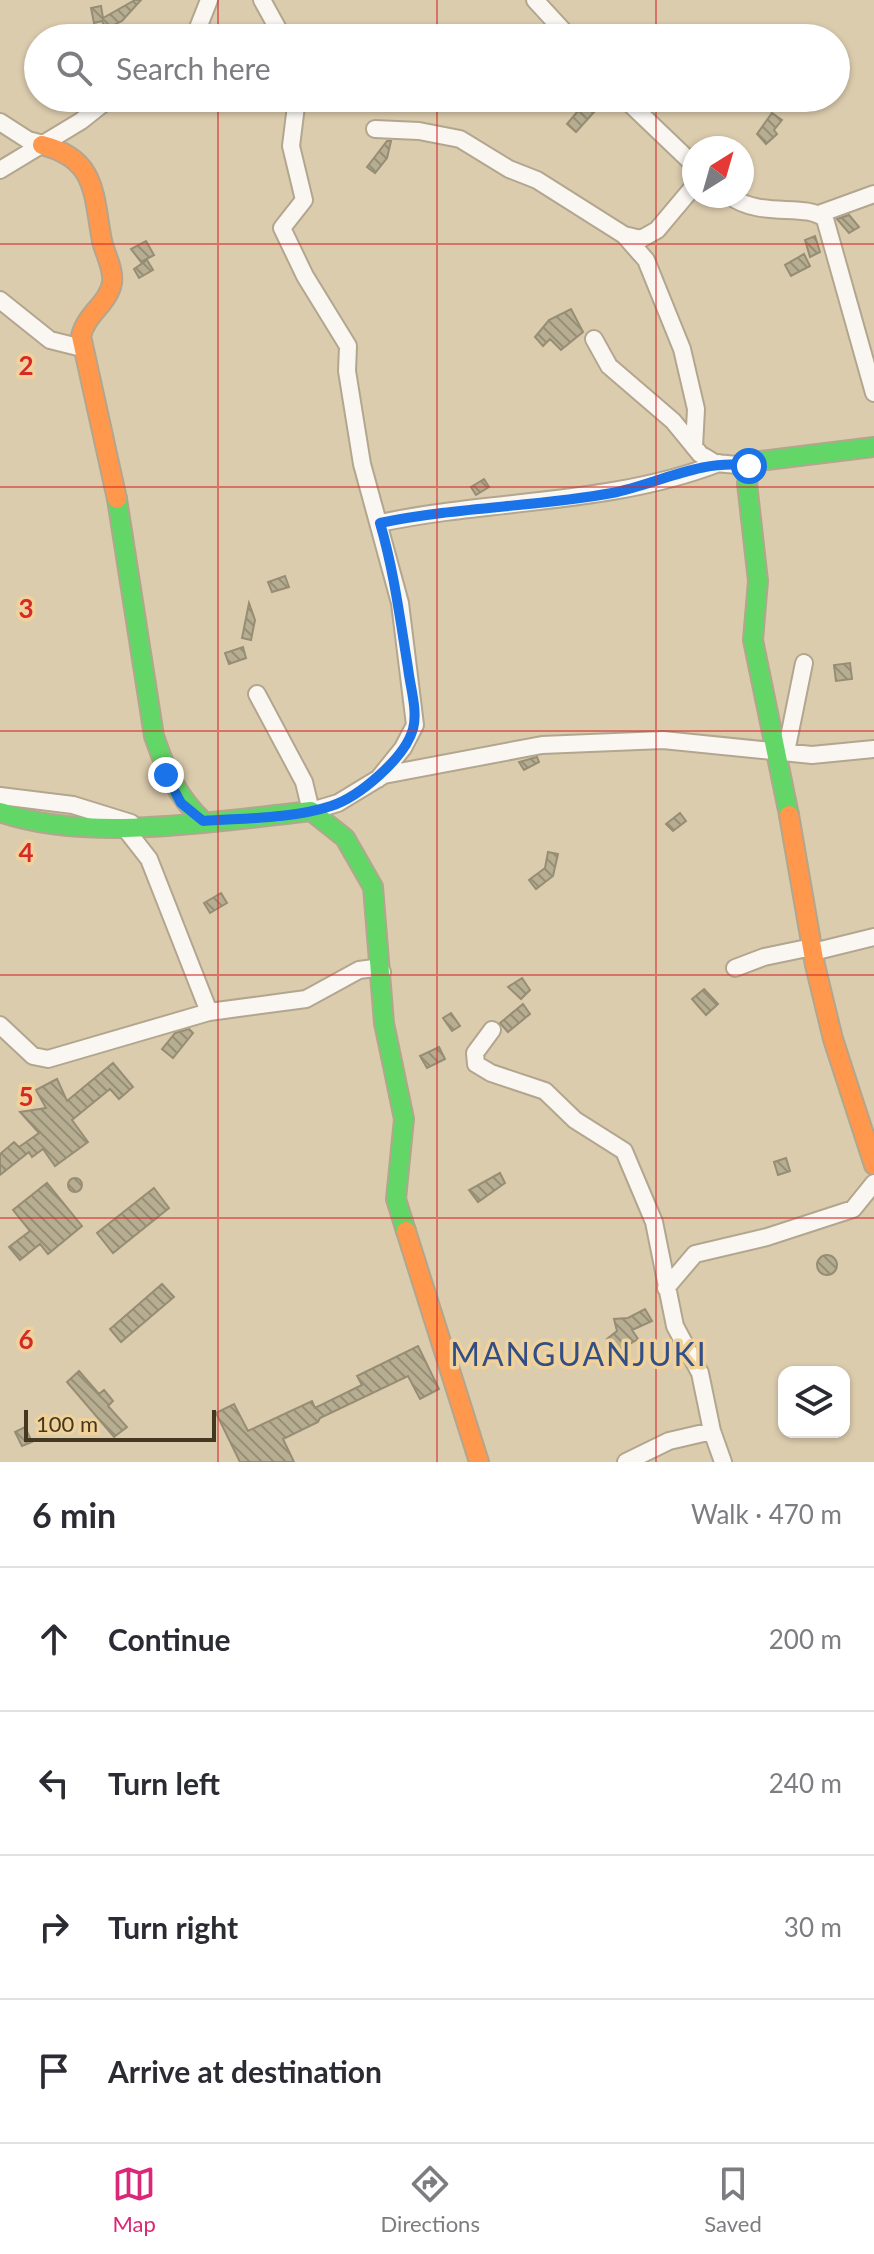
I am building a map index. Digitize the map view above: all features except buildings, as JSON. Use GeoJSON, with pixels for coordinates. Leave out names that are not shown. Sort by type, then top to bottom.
{"type":"FeatureCollection","features":[{"type":"Feature","properties":{"kind":"street"},"geometry":{"type":"LineString","coordinates":[[200,24],[209,0]]}},
{"type":"Feature","properties":{"kind":"street"},"geometry":{"type":"LineString","coordinates":[[262,0],[275,24]]}},
{"type":"Feature","properties":{"kind":"street"},"geometry":{"type":"LineString","coordinates":[[535,0],[557,24]]}},
{"type":"Feature","properties":{"kind":"street"},"geometry":{"type":"LineString","coordinates":[[0,170],[90,112]]}},
{"type":"Feature","properties":{"kind":"street"},"geometry":{"type":"LineString","coordinates":[[295,112],[291,146],[304,200],[282,228],[305,276],[348,346],[347,371],[362,464],[400,603],[415,725],[403,748],[378,779]]}},
{"type":"Feature","properties":{"kind":"street"},"geometry":{"type":"LineString","coordinates":[[639,112],[682,154]]}},
{"type":"Feature","properties":{"kind":"street"},"geometry":{"type":"LineString","coordinates":[[0,122],[28,140],[70,152],[87,174],[111,270],[108,292],[85,321],[82,348],[128,553],[136,639],[161,755],[171,788],[181,803],[203,821]]}},
{"type":"Feature","properties":{"kind":"street"},"geometry":{"type":"LineString","coordinates":[[375,129],[419,131],[460,139],[509,169],[537,180],[624,235],[646,260],[682,349],[696,409],[694,447]]}},
{"type":"Feature","properties":{"kind":"street"},"geometry":{"type":"LineString","coordinates":[[754,207],[763,211],[819,214],[874,194]]}},
{"type":"Feature","properties":{"kind":"street"},"geometry":{"type":"LineString","coordinates":[[624,235],[641,239],[648,237],[682,202]]}},
{"type":"Feature","properties":{"kind":"street"},"geometry":{"type":"LineString","coordinates":[[819,214],[831,233],[838,270],[874,393]]}},
{"type":"Feature","properties":{"kind":"street"},"geometry":{"type":"LineString","coordinates":[[0,300],[50,340],[82,348]]}},
{"type":"Feature","properties":{"kind":"street"},"geometry":{"type":"LineString","coordinates":[[594,339],[609,366],[673,421],[694,447],[719,463]]}},
{"type":"Feature","properties":{"kind":"street"},"geometry":{"type":"LineString","coordinates":[[873,1157],[840,1065],[813,950],[780,751],[753,640],[758,590],[747,483],[752,462],[874,447]]}},
{"type":"Feature","properties":{"kind":"street"},"geometry":{"type":"LineString","coordinates":[[380,523],[440,512],[611,493],[719,463],[749,466]]}},
{"type":"Feature","properties":{"kind":"street"},"geometry":{"type":"LineString","coordinates":[[780,751],[804,663]]}},
{"type":"Feature","properties":{"kind":"street"},"geometry":{"type":"LineString","coordinates":[[257,694],[304,782],[311,811],[345,838],[373,887],[384,1023],[404,1119],[396,1199],[479,1462]]}},
{"type":"Feature","properties":{"kind":"street"},"geometry":{"type":"LineString","coordinates":[[0,812],[20,819],[129,826],[311,811],[338,803],[353,791],[378,779],[450,761],[542,745],[650,740],[833,755],[874,749]]}},
{"type":"Feature","properties":{"kind":"street"},"geometry":{"type":"LineString","coordinates":[[0,796],[73,805],[129,826],[149,859],[209,1012]]}},
{"type":"Feature","properties":{"kind":"street"},"geometry":{"type":"LineString","coordinates":[[735,968],[764,957],[874,937]]}},
{"type":"Feature","properties":{"kind":"street"},"geometry":{"type":"LineString","coordinates":[[0,1025],[33,1056],[48,1059],[209,1012],[306,999],[359,970],[374,968],[382,972]]}},
{"type":"Feature","properties":{"kind":"street"},"geometry":{"type":"LineString","coordinates":[[492,1030],[475,1053],[476,1064],[491,1073],[545,1091],[575,1120],[624,1151],[654,1222],[678,1333],[704,1388],[712,1431],[723,1462]]}},
{"type":"Feature","properties":{"kind":"street"},"geometry":{"type":"LineString","coordinates":[[666,1288],[695,1254],[767,1237],[853,1209],[874,1183]]}},
{"type":"Feature","properties":{"kind":"street"},"geometry":{"type":"LineString","coordinates":[[626,1462],[669,1441],[712,1431]]}},
{"type":"Feature","properties":{"kind":"traffic: fast"},"geometry":{"type":"LineString","coordinates":[[789,815],[753,640],[758,581],[747,483],[752,462],[874,447]]}},
{"type":"Feature","properties":{"kind":"traffic: fast"},"geometry":{"type":"LineString","coordinates":[[117,499],[154,736],[173,782],[203,821]]}},
{"type":"Feature","properties":{"kind":"traffic: fast"},"geometry":{"type":"LineString","coordinates":[[0,812],[35,821],[113,828],[196,824],[311,811],[345,838],[373,887],[384,1023],[404,1119],[396,1199],[406,1231]]}},
{"type":"Feature","properties":{"kind":"traffic: slow"},"geometry":{"type":"LineString","coordinates":[[42,145],[60,151],[83,169],[94,193],[102,241],[112,272],[110,290],[87,321],[81,336],[117,499]]}},
{"type":"Feature","properties":{"kind":"traffic: slow"},"geometry":{"type":"LineString","coordinates":[[789,815],[815,965],[833,1039],[874,1165]]}},
{"type":"Feature","properties":{"kind":"traffic: slow"},"geometry":{"type":"LineString","coordinates":[[406,1231],[479,1462]]}},
{"type":"Feature","properties":{"kind":"district","name":"MANGUANJUKI"},"geometry":{"type":"Point","coordinates":[579,1353]}},
{"type":"Feature","properties":{"kind":"route"},"geometry":{"type":"LineString","coordinates":[[166,775],[181,803],[203,821],[311,811],[338,803],[353,791],[378,779],[403,748],[415,725],[400,603],[380,523],[415,515],[549,503],[611,493],[719,463],[749,466]]}}]}
